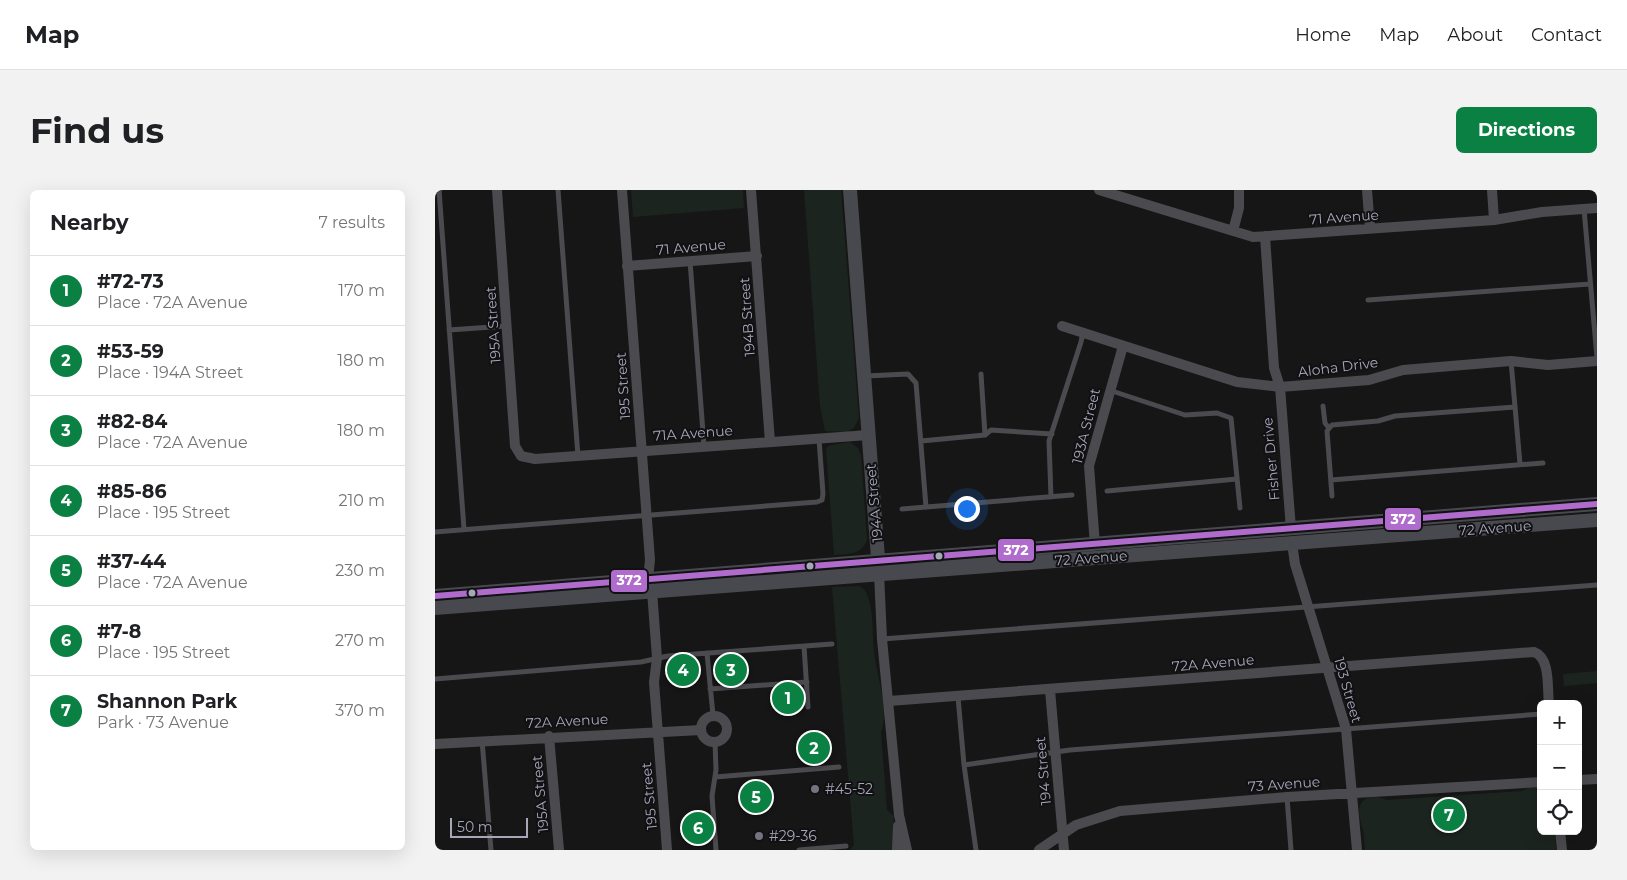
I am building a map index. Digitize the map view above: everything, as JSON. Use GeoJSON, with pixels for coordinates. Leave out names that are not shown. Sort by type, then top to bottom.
{"type":"FeatureCollection","features":[{"type":"Feature","properties":{"kind":"main road","name":"194A Street"},"geometry":{"type":"LineString","coordinates":[[851,190],[878,568]]}},
{"type":"Feature","properties":{"kind":"main road","name":"72 Avenue"},"geometry":{"type":"LineString","coordinates":[[435,596],[650,585],[878,568],[1171,552],[1195,543],[1291,536],[1427,518],[1597,504]]}},
{"type":"Feature","properties":{"kind":"main road","name":"72 Avenue"},"geometry":{"type":"LineString","coordinates":[[878,568],[1095,545],[1597,520]]}},
{"type":"Feature","properties":{"kind":"main road"},"geometry":{"type":"LineString","coordinates":[[435,608],[558,598],[581,590],[650,585]]}},
{"type":"Feature","properties":{"kind":"street","name":"195A Street"},"geometry":{"type":"LineString","coordinates":[[497,190],[515,446],[521,456]]}},
{"type":"Feature","properties":{"kind":"street","name":"195 Street"},"geometry":{"type":"LineString","coordinates":[[622,190],[647,516],[650,585],[657,658],[655,682],[667,850]]}},
{"type":"Feature","properties":{"kind":"street","name":"194B Street"},"geometry":{"type":"LineString","coordinates":[[751,190],[770,442]]}},
{"type":"Feature","properties":{"kind":"street","name":"71 Avenue"},"geometry":{"type":"LineString","coordinates":[[1099,190],[1253,237],[1494,220],[1542,212],[1597,208]]}},
{"type":"Feature","properties":{"kind":"street"},"geometry":{"type":"LineString","coordinates":[[1233,231],[1239,208],[1239,190]]}},
{"type":"Feature","properties":{"kind":"street"},"geometry":{"type":"LineString","coordinates":[[1367,190],[1370,228]]}},
{"type":"Feature","properties":{"kind":"street"},"geometry":{"type":"LineString","coordinates":[[1492,190],[1494,220]]}},
{"type":"Feature","properties":{"kind":"street","name":"Fisher Drive"},"geometry":{"type":"LineString","coordinates":[[1265,236],[1274,368],[1280,387],[1291,536]]}},
{"type":"Feature","properties":{"kind":"street","name":"71 Avenue"},"geometry":{"type":"LineString","coordinates":[[627,266],[757,256]]}},
{"type":"Feature","properties":{"kind":"street","name":"Aloha Drive"},"geometry":{"type":"LineString","coordinates":[[1062,326],[1237,382],[1280,387],[1369,380],[1403,370],[1511,361],[1548,365],[1597,359]]}},
{"type":"Feature","properties":{"kind":"street","name":"193A Street"},"geometry":{"type":"LineString","coordinates":[[1095,545],[1089,466],[1123,346]]}},
{"type":"Feature","properties":{"kind":"street","name":"71A Avenue"},"geometry":{"type":"LineString","coordinates":[[521,456],[535,460],[868,434]]}},
{"type":"Feature","properties":{"kind":"street","name":"193 Street"},"geometry":{"type":"LineString","coordinates":[[1291,536],[1295,564],[1346,729],[1357,850]]}},
{"type":"Feature","properties":{"kind":"street","name":"194A Street"},"geometry":{"type":"LineString","coordinates":[[878,568],[882,639],[899,815],[907,850]]}},
{"type":"Feature","properties":{"kind":"street","name":"72A Avenue"},"geometry":{"type":"LineString","coordinates":[[889,702],[1534,652],[1539,654],[1545,664],[1549,700]]}},
{"type":"Feature","properties":{"kind":"street","name":"194 Street"},"geometry":{"type":"LineString","coordinates":[[1050,690],[1063,850]]}},
{"type":"Feature","properties":{"kind":"street"},"geometry":{"type":"LineString","coordinates":[[713,716],[724,720],[727,729],[723,739],[715,742],[704,737],[701,730],[703,722],[713,716]]}},
{"type":"Feature","properties":{"kind":"street","name":"72A Avenue"},"geometry":{"type":"LineString","coordinates":[[435,744],[549,736],[701,730]]}},
{"type":"Feature","properties":{"kind":"street","name":"195A Street"},"geometry":{"type":"LineString","coordinates":[[549,736],[559,850]]}},
{"type":"Feature","properties":{"kind":"street"},"geometry":{"type":"LineString","coordinates":[[1582,780],[1597,779]]}},
{"type":"Feature","properties":{"kind":"street","name":"73 Avenue"},"geometry":{"type":"LineString","coordinates":[[1039,850],[1077,825],[1120,811],[1287,797],[1537,782]]}},
{"type":"Feature","properties":{"kind":"street","name":"194A Street"},"geometry":{"type":"LineString","coordinates":[[897,850],[899,815]]}},
{"type":"Feature","properties":{"kind":"street"},"geometry":{"type":"LineString","coordinates":[[1560,835],[1562,850]]}},
{"type":"Feature","properties":{"kind":"lane"},"geometry":{"type":"LineString","coordinates":[[439,190],[464,529]]}},
{"type":"Feature","properties":{"kind":"lane"},"geometry":{"type":"LineString","coordinates":[[558,190],[577,456]]}},
{"type":"Feature","properties":{"kind":"lane"},"geometry":{"type":"LineString","coordinates":[[1584,209],[1597,359]]}},
{"type":"Feature","properties":{"kind":"lane"},"geometry":{"type":"LineString","coordinates":[[690,261],[704,446]]}},
{"type":"Feature","properties":{"kind":"lane"},"geometry":{"type":"LineString","coordinates":[[1368,300],[1590,284]]}},
{"type":"Feature","properties":{"kind":"lane"},"geometry":{"type":"LineString","coordinates":[[449,330],[507,326]]}},
{"type":"Feature","properties":{"kind":"lane"},"geometry":{"type":"LineString","coordinates":[[1051,497],[1048,449],[1082,337],[1088,335]]}},
{"type":"Feature","properties":{"kind":"lane"},"geometry":{"type":"LineString","coordinates":[[1511,361],[1519,464]]}},
{"type":"Feature","properties":{"kind":"lane"},"geometry":{"type":"LineString","coordinates":[[863,376],[902,373],[913,378],[916,383],[926,507]]}},
{"type":"Feature","properties":{"kind":"lane"},"geometry":{"type":"LineString","coordinates":[[981,374],[985,435]]}},
{"type":"Feature","properties":{"kind":"lane"},"geometry":{"type":"LineString","coordinates":[[1109,390],[1185,415],[1217,413],[1231,418],[1240,508]]}},
{"type":"Feature","properties":{"kind":"lane"},"geometry":{"type":"LineString","coordinates":[[1323,406],[1325,423],[1329,428],[1332,496]]}},
{"type":"Feature","properties":{"kind":"lane"},"geometry":{"type":"LineString","coordinates":[[1329,428],[1332,425],[1378,422],[1395,416],[1515,407]]}},
{"type":"Feature","properties":{"kind":"lane"},"geometry":{"type":"LineString","coordinates":[[921,441],[985,435],[991,430],[1052,434]]}},
{"type":"Feature","properties":{"kind":"lane"},"geometry":{"type":"LineString","coordinates":[[435,532],[817,502],[822,500],[823,494],[819,439]]}},
{"type":"Feature","properties":{"kind":"lane"},"geometry":{"type":"LineString","coordinates":[[1331,480],[1543,463]]}},
{"type":"Feature","properties":{"kind":"lane"},"geometry":{"type":"LineString","coordinates":[[1107,491],[1237,479]]}},
{"type":"Feature","properties":{"kind":"lane"},"geometry":{"type":"LineString","coordinates":[[902,509],[1072,495]]}},
{"type":"Feature","properties":{"kind":"lane"},"geometry":{"type":"LineString","coordinates":[[882,639],[1597,585]]}},
{"type":"Feature","properties":{"kind":"lane"},"geometry":{"type":"LineString","coordinates":[[435,679],[641,662],[657,658],[707,653],[833,644]]}},
{"type":"Feature","properties":{"kind":"lane"},"geometry":{"type":"LineString","coordinates":[[804,646],[808,708]]}},
{"type":"Feature","properties":{"kind":"lane"},"geometry":{"type":"LineString","coordinates":[[707,653],[713,716]]}},
{"type":"Feature","properties":{"kind":"lane"},"geometry":{"type":"LineString","coordinates":[[710,689],[807,682]]}},
{"type":"Feature","properties":{"kind":"lane"},"geometry":{"type":"LineString","coordinates":[[958,697],[964,765],[976,850]]}},
{"type":"Feature","properties":{"kind":"lane"},"geometry":{"type":"LineString","coordinates":[[964,765],[1055,752],[1537,714]]}},
{"type":"Feature","properties":{"kind":"lane"},"geometry":{"type":"LineString","coordinates":[[482,740],[491,850]]}},
{"type":"Feature","properties":{"kind":"lane"},"geometry":{"type":"LineString","coordinates":[[715,742],[715,777],[712,796],[716,850]]}},
{"type":"Feature","properties":{"kind":"lane"},"geometry":{"type":"LineString","coordinates":[[715,777],[839,767]]}},
{"type":"Feature","properties":{"kind":"lane"},"geometry":{"type":"LineString","coordinates":[[1287,797],[1291,850]]}},
{"type":"Feature","properties":{"kind":"lane"},"geometry":{"type":"LineString","coordinates":[[799,850],[846,846]]}},
{"type":"Feature","properties":{"kind":"shaded area"},"geometry":{"type":"Polygon","coordinates":[[[631,190],[743,190],[744,208],[633,217],[631,190]]]}},
{"type":"Feature","properties":{"kind":"shaded area"},"geometry":{"type":"Polygon","coordinates":[[[804,190],[841,190],[859,418],[854,428],[847,432],[825,431],[820,406],[804,190]]]}},
{"type":"Feature","properties":{"kind":"shaded area"},"geometry":{"type":"Polygon","coordinates":[[[850,442],[858,448],[861,455],[867,539],[862,548],[854,553],[834,555],[826,449],[828,446],[850,442]]]}},
{"type":"Feature","properties":{"kind":"shaded area"},"geometry":{"type":"Polygon","coordinates":[[[858,586],[867,593],[871,610],[875,660],[884,714],[881,732],[887,810],[894,816],[893,850],[850,850],[854,845],[832,587],[858,586]]]}},
{"type":"Feature","properties":{"kind":"shaded area"},"geometry":{"type":"Polygon","coordinates":[[[1597,671],[1597,683],[1564,686],[1563,674],[1597,671]]]}},
{"type":"Feature","properties":{"kind":"shaded area"},"geometry":{"type":"Polygon","coordinates":[[[1529,787],[1537,787],[1537,835],[1555,835],[1556,850],[1365,850],[1364,832],[1359,811],[1361,803],[1369,798],[1377,797],[1391,800],[1522,791],[1529,787]]]}},
{"type":"Feature","properties":{"kind":"transit line","name":"372"},"geometry":{"type":"LineString","coordinates":[[435,596],[1597,504]]}},
{"type":"Feature","properties":{"kind":"place","name":"#85-86"},"geometry":{"type":"Point","coordinates":[683,670]}},
{"type":"Feature","properties":{"kind":"place","name":"#82-84"},"geometry":{"type":"Point","coordinates":[731,670]}},
{"type":"Feature","properties":{"kind":"place","name":"#72-73"},"geometry":{"type":"Point","coordinates":[788,698]}},
{"type":"Feature","properties":{"kind":"place","name":"#53-59"},"geometry":{"type":"Point","coordinates":[814,748]}},
{"type":"Feature","properties":{"kind":"place","name":"#45-52"},"geometry":{"type":"Point","coordinates":[815,789]}},
{"type":"Feature","properties":{"kind":"place","name":"#37-44"},"geometry":{"type":"Point","coordinates":[756,797]}},
{"type":"Feature","properties":{"kind":"place","name":"Shannon Park"},"geometry":{"type":"Point","coordinates":[1449,815]}},
{"type":"Feature","properties":{"kind":"place","name":"#7-8"},"geometry":{"type":"Point","coordinates":[698,828]}},
{"type":"Feature","properties":{"kind":"place","name":"#29-36"},"geometry":{"type":"Point","coordinates":[759,836]}}]}
